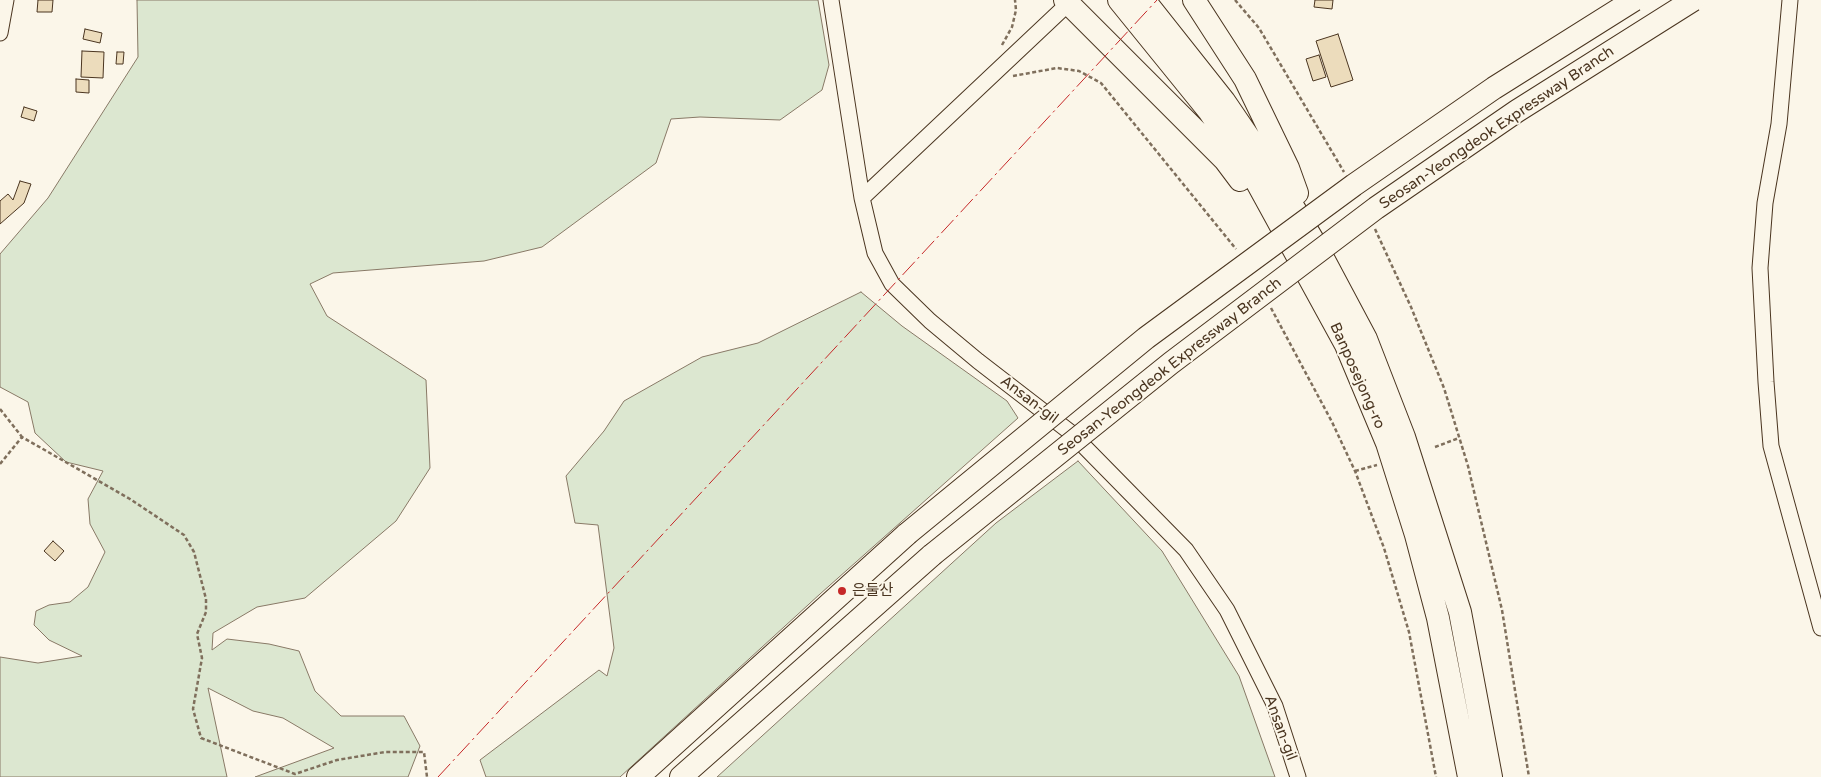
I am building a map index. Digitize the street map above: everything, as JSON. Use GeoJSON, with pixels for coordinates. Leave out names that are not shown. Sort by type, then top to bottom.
{"type":"FeatureCollection","features":[{"type":"Feature","properties":{"kind":"highway","name":"Banposejong-ro"},"geometry":{"type":"LineString","coordinates":[[1119,0],[1224,133],[1254,177],[1346,345],[1387,443],[1416,534],[1438,618],[1469,777]]}},
{"type":"Feature","properties":{"kind":"highway","name":"Banposejong-ro"},"geometry":{"type":"LineString","coordinates":[[1144,0],[1224,101],[1274,173],[1318,248],[1366,339],[1404,437],[1436,531],[1460,612],[1491,777]]}},
{"type":"Feature","properties":{"kind":"highway"},"geometry":{"type":"LineString","coordinates":[[1194,0],[1245,79],[1288,168],[1318,248]]}},
{"type":"Feature","properties":{"kind":"highway","name":"Seosan-Yeongdeok Expressway Branch"},"geometry":{"type":"LineString","coordinates":[[638,777],[907,534],[1146,338],[1354,185],[1486,94],[1634,0]]}},
{"type":"Feature","properties":{"kind":"highway","name":"Seosan-Yeongdeok Expressway Branch"},"geometry":{"type":"LineString","coordinates":[[681,777],[932,555],[1171,364],[1376,208],[1517,111],[1693,0]]}},
{"type":"Feature","properties":{"kind":"highway"},"geometry":{"type":"LineString","coordinates":[[1068,1],[1225,160],[1297,256]]}},
{"type":"Feature","properties":{"kind":"street"},"geometry":{"type":"LineString","coordinates":[[0,33],[6,0]]}},
{"type":"Feature","properties":{"kind":"street","name":"Ansan-gil"},"geometry":{"type":"LineString","coordinates":[[831,0],[862,198],[875,253],[892,284],[930,321],[978,362],[1070,432],[1186,550],[1227,610],[1275,706],[1298,777]]}},
{"type":"Feature","properties":{"kind":"street"},"geometry":{"type":"LineString","coordinates":[[1790,0],[1779,124],[1765,203],[1760,268],[1765,373],[1771,446],[1821,628]]}},
{"type":"Feature","properties":{"kind":"street"},"geometry":{"type":"LineString","coordinates":[[862,198],[1068,1]]}},
{"type":"Feature","properties":{"kind":"path"},"geometry":{"type":"LineString","coordinates":[[1001,48],[1012,27],[1016,10],[1014,0]]}},
{"type":"Feature","properties":{"kind":"path"},"geometry":{"type":"LineString","coordinates":[[1236,0],[1259,28],[1348,180]]}},
{"type":"Feature","properties":{"kind":"path"},"geometry":{"type":"LineString","coordinates":[[986,81],[1057,68],[1079,71],[1101,83],[1230,239],[1239,254]]}},
{"type":"Feature","properties":{"kind":"path"},"geometry":{"type":"LineString","coordinates":[[1371,221],[1411,307],[1444,388],[1459,438],[1502,610],[1529,777]]}},
{"type":"Feature","properties":{"kind":"path"},"geometry":{"type":"LineString","coordinates":[[1267,300],[1332,422],[1355,472],[1384,548],[1409,632],[1436,777]]}},
{"type":"Feature","properties":{"kind":"path"},"geometry":{"type":"LineString","coordinates":[[0,409],[22,438],[89,474],[184,535],[194,552],[206,599],[206,612],[197,634],[202,658],[193,709],[201,738],[294,774],[337,760],[375,754],[424,752],[427,777]]}},
{"type":"Feature","properties":{"kind":"path"},"geometry":{"type":"LineString","coordinates":[[0,464],[22,438]]}},
{"type":"Feature","properties":{"kind":"path"},"geometry":{"type":"LineString","coordinates":[[1435,447],[1459,438]]}},
{"type":"Feature","properties":{"kind":"path"},"geometry":{"type":"LineString","coordinates":[[1355,472],[1381,464]]}},
{"type":"Feature","properties":{"kind":"green space"},"geometry":{"type":"Polygon","coordinates":[[[137,0],[818,0],[829,65],[822,90],[780,120],[700,117],[671,119],[656,163],[542,247],[484,261],[333,273],[310,284],[327,316],[426,380],[430,468],[396,521],[305,598],[257,607],[213,633],[212,650],[227,639],[269,644],[299,651],[315,691],[341,716],[404,716],[420,746],[408,777],[255,777],[334,748],[283,718],[253,711],[208,688],[227,777],[0,777],[0,657],[38,663],[82,656],[49,640],[34,625],[36,611],[49,605],[70,602],[88,587],[105,552],[90,524],[88,499],[103,471],[66,462],[35,433],[28,402],[0,387],[0,254],[48,198],[138,57],[137,0]]]}},
{"type":"Feature","properties":{"kind":"green space"},"geometry":{"type":"Polygon","coordinates":[[[861,292],[902,326],[1007,401],[1018,418],[820,594],[620,777],[486,777],[480,760],[599,670],[607,676],[614,648],[598,525],[575,523],[566,476],[604,431],[624,401],[702,357],[758,343],[861,292]]]}},
{"type":"Feature","properties":{"kind":"green space"},"geometry":{"type":"Polygon","coordinates":[[[1078,461],[1162,551],[1239,676],[1275,777],[717,777],[996,523],[1078,461]]]}},
{"type":"Feature","properties":{"kind":"building"},"geometry":{"type":"Polygon","coordinates":[[[38,0],[53,0],[52,12],[37,12],[38,0]]]}},
{"type":"Feature","properties":{"kind":"building"},"geometry":{"type":"Polygon","coordinates":[[[1315,0],[1333,0],[1332,9],[1314,7],[1315,0]]]}},
{"type":"Feature","properties":{"kind":"building"},"geometry":{"type":"Polygon","coordinates":[[[85,29],[102,33],[100,43],[83,39],[85,29]]]}},
{"type":"Feature","properties":{"kind":"building"},"geometry":{"type":"Polygon","coordinates":[[[1338,34],[1353,80],[1331,87],[1316,41],[1338,34]]]}},
{"type":"Feature","properties":{"kind":"building"},"geometry":{"type":"Polygon","coordinates":[[[82,51],[104,52],[103,78],[81,77],[82,51]]]}},
{"type":"Feature","properties":{"kind":"building"},"geometry":{"type":"Polygon","coordinates":[[[117,52],[124,52],[123,64],[116,64],[117,52]]]}},
{"type":"Feature","properties":{"kind":"building"},"geometry":{"type":"Polygon","coordinates":[[[1319,55],[1326,77],[1313,81],[1306,59],[1319,55]]]}},
{"type":"Feature","properties":{"kind":"building"},"geometry":{"type":"Polygon","coordinates":[[[76,79],[89,80],[89,93],[76,92],[76,79]]]}},
{"type":"Feature","properties":{"kind":"building"},"geometry":{"type":"Polygon","coordinates":[[[24,107],[37,111],[34,121],[21,117],[24,107]]]}},
{"type":"Feature","properties":{"kind":"building"},"geometry":{"type":"Polygon","coordinates":[[[20,181],[31,184],[24,203],[0,224],[0,201],[8,194],[13,200],[20,181]]]}},
{"type":"Feature","properties":{"kind":"building"},"geometry":{"type":"Polygon","coordinates":[[[53,541],[64,551],[55,561],[44,551],[53,541]]]}},
{"type":"Feature","properties":{"kind":"power"},"geometry":{"type":"LineString","coordinates":[[438,777],[1157,0]]}},
{"type":"Feature","properties":{"kind":"place","name":"은둘산"},"geometry":{"type":"Point","coordinates":[842,591]}}]}
